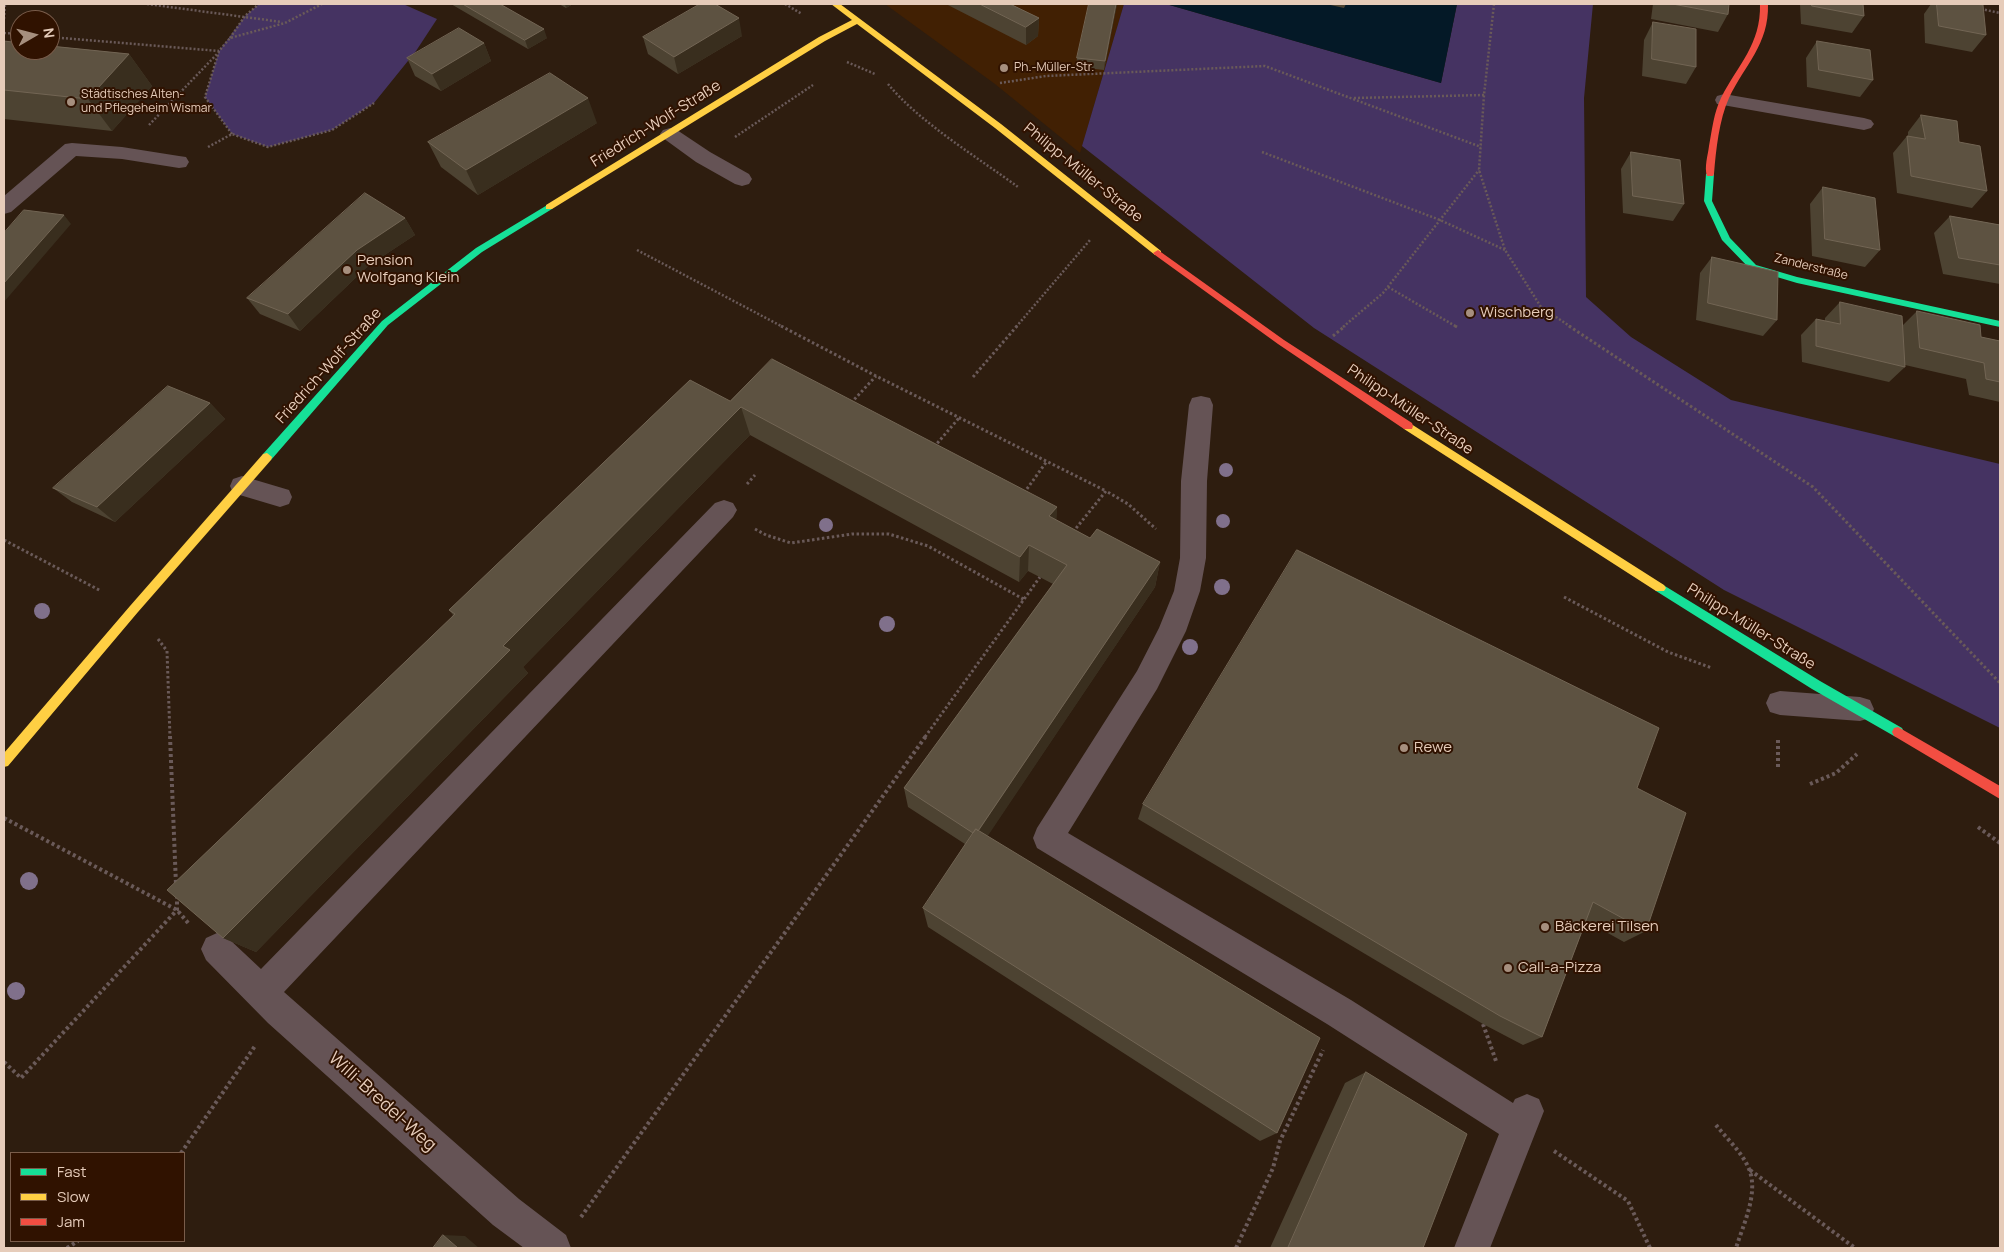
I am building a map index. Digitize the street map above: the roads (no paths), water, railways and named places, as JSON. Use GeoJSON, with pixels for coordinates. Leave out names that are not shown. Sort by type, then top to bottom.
{"type":"FeatureCollection","features":[{"type":"Feature","properties":{"kind":"street","name":"Philipp-Müller-Straße"},"geometry":{"type":"LineString","coordinates":[[835,4],[966,100],[1168,261],[1281,342],[1488,480],[1816,685],[1860,709],[2000,793]]}},
{"type":"Feature","properties":{"kind":"street","name":"Zanderstraße"},"geometry":{"type":"LineString","coordinates":[[1764,4],[1765,12],[1760,42],[1724,100],[1710,168],[1708,201],[1726,240],[1753,267],[1796,280],[2000,324]]}},
{"type":"Feature","properties":{"kind":"street","name":"Friedrich-Wolf-Straße"},"geometry":{"type":"LineString","coordinates":[[4,762],[134,609],[385,323],[479,250],[822,39],[858,20]]}},
{"type":"Feature","properties":{"kind":"street"},"geometry":{"type":"LineString","coordinates":[[1201,405],[1194,481],[1193,558],[1187,591],[1172,631],[1147,680],[1048,838],[1339,1012],[1523,1119],[1472,1248]]}},
{"type":"Feature","properties":{"kind":"street"},"geometry":{"type":"LineString","coordinates":[[271,1002],[724,510]]}},
{"type":"Feature","properties":{"kind":"street","name":"Willi-Bredel-Weg"},"geometry":{"type":"LineString","coordinates":[[206,940],[271,1002],[506,1212],[553,1248]]}},
{"type":"Feature","properties":{"kind":"lane"},"geometry":{"type":"LineString","coordinates":[[1724,100],[1864,124]]}},
{"type":"Feature","properties":{"kind":"lane"},"geometry":{"type":"LineString","coordinates":[[670,134],[703,158],[742,179]]}},
{"type":"Feature","properties":{"kind":"lane"},"geometry":{"type":"LineString","coordinates":[[4,207],[72,149],[122,153],[179,162]]}},
{"type":"Feature","properties":{"kind":"lane"},"geometry":{"type":"LineString","coordinates":[[242,486],[280,497]]}},
{"type":"Feature","properties":{"kind":"lane"},"geometry":{"type":"LineString","coordinates":[[1780,703],[1860,709]]}},
{"type":"Feature","properties":{"kind":"water"},"geometry":{"type":"Polygon","coordinates":[[[1166,4],[1457,4],[1441,83],[1166,4]]]}},
{"type":"Feature","properties":{"kind":"place","name":"Ph.-Müller-Str."},"geometry":{"type":"Point","coordinates":[1004,68]}},
{"type":"Feature","properties":{"kind":"place","name":"Städtisches Alten- und Pflegeheim Wismar"},"geometry":{"type":"Point","coordinates":[71,102]}},
{"type":"Feature","properties":{"kind":"place","name":"Pension Wolfgang Klein"},"geometry":{"type":"Point","coordinates":[347,270]}},
{"type":"Feature","properties":{"kind":"place","name":"Wischberg"},"geometry":{"type":"Point","coordinates":[1470,313]}},
{"type":"Feature","properties":{"kind":"place","name":"Rewe"},"geometry":{"type":"Point","coordinates":[1404,748]}},
{"type":"Feature","properties":{"kind":"place","name":"Bäckerei Tilsen"},"geometry":{"type":"Point","coordinates":[1545,927]}},
{"type":"Feature","properties":{"kind":"place","name":"Call-a-Pizza"},"geometry":{"type":"Point","coordinates":[1508,968]}}]}
